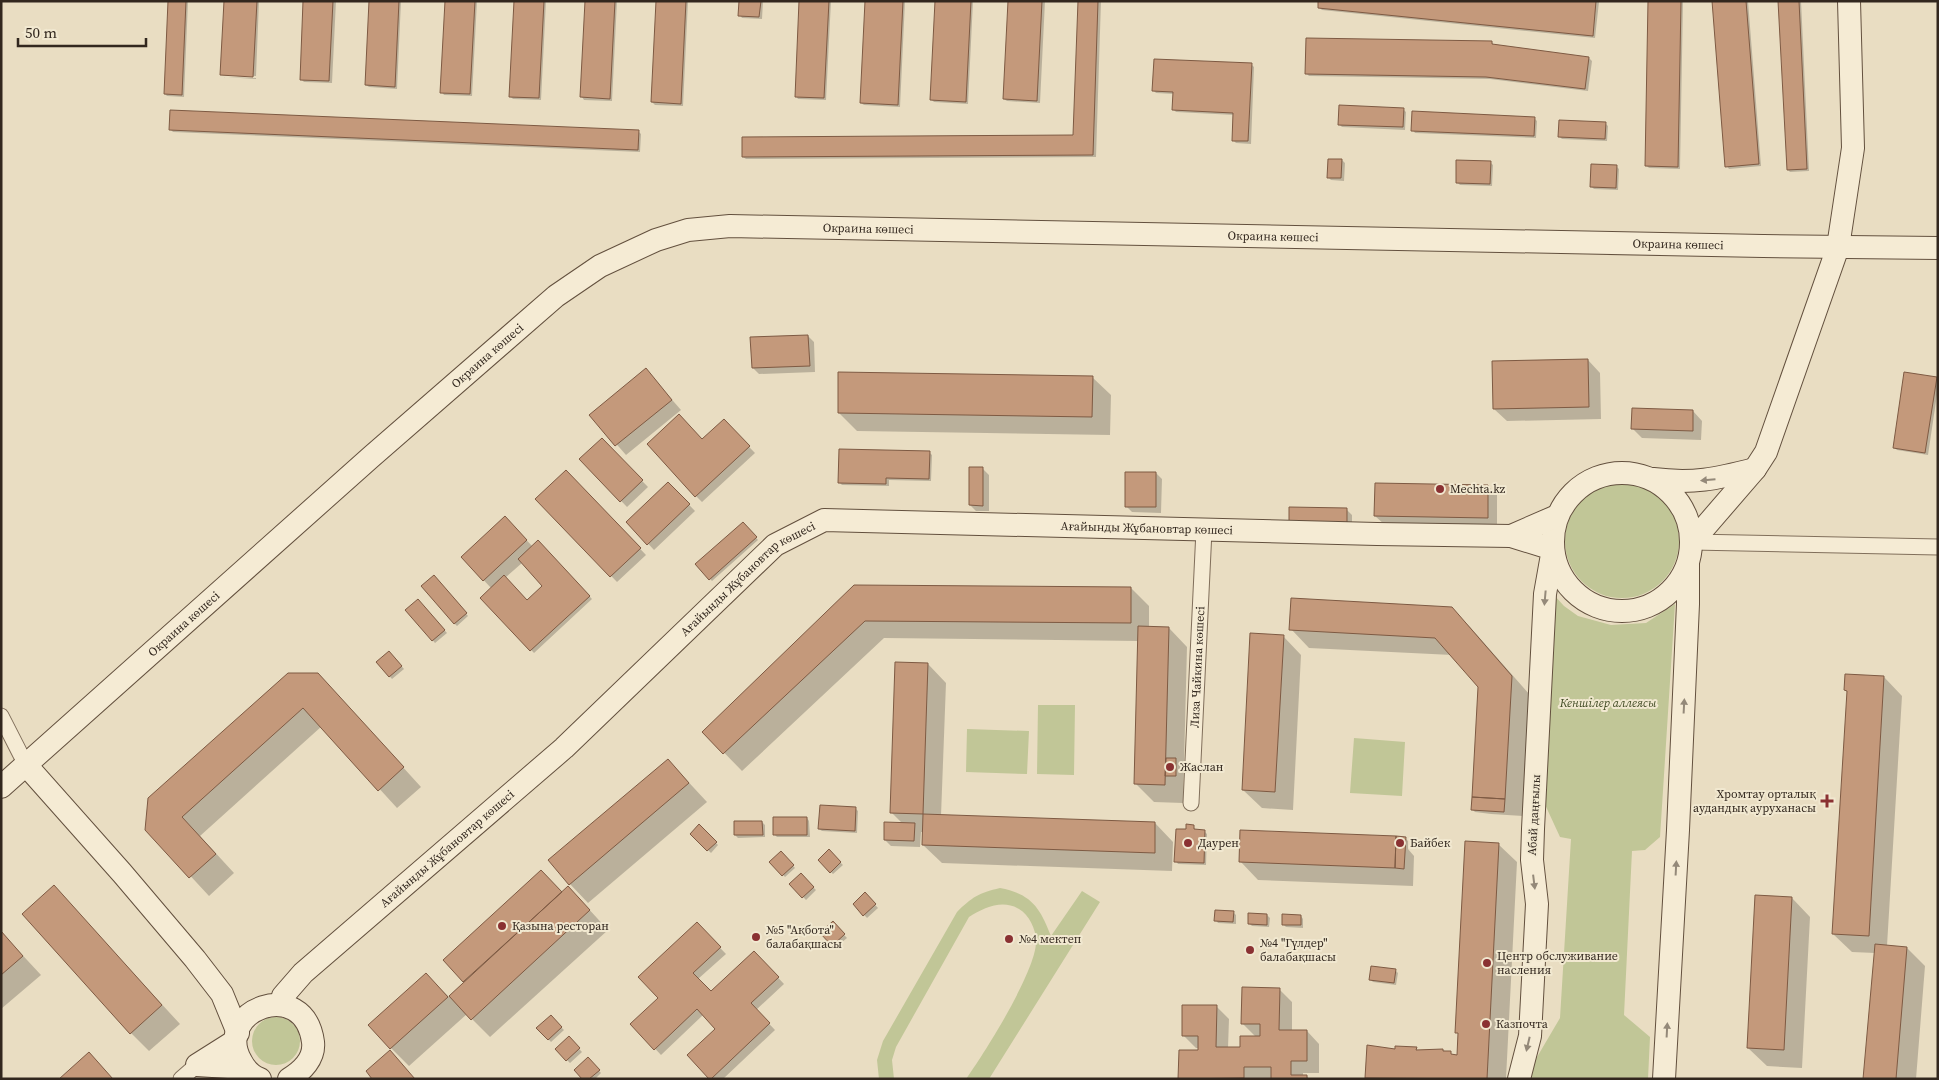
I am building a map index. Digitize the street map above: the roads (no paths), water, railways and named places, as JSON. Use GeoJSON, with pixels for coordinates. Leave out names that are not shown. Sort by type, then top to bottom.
{"type":"FeatureCollection","features":[{"type":"Feature","properties":{"kind":"street"},"geometry":{"type":"LineString","coordinates":[[1692,542],[1755,469],[1766,452],[1838,247],[1853,148],[1849,1]]}},
{"type":"Feature","properties":{"kind":"street","name":"Окраина көшесі"},"geometry":{"type":"LineString","coordinates":[[1,787],[385,444],[556,296],[600,266],[656,240],[688,230],[730,226],[1938,248]]}},
{"type":"Feature","properties":{"kind":"street"},"geometry":{"type":"LineString","coordinates":[[1688,565],[1681,579],[1671,591],[1659,601],[1645,608],[1630,611],[1614,611],[1599,607],[1585,601],[1573,591],[1563,579],[1556,565],[1553,550],[1553,532],[1557,516],[1565,502],[1576,490],[1597,477],[1620,472],[1637,474],[1652,479],[1679,482],[1714,480],[1755,469]]}},
{"type":"Feature","properties":{"kind":"street"},"geometry":{"type":"LineString","coordinates":[[1652,479],[1671,493],[1685,512],[1690,526],[1692,542],[1688,565],[1678,830],[1664,1079]]}},
{"type":"Feature","properties":{"kind":"street"},"geometry":{"type":"LineString","coordinates":[[1511,536],[1557,516]]}},
{"type":"Feature","properties":{"kind":"street","name":"Ағайынды Жұбановтар көшесі"},"geometry":{"type":"LineString","coordinates":[[281,1005],[283,996],[303,973],[564,748],[774,545],[824,520],[1511,536]]}},
{"type":"Feature","properties":{"kind":"street","name":"Лиза Чайкина көшесі"},"geometry":{"type":"LineString","coordinates":[[1191,803],[1204,530]]}},
{"type":"Feature","properties":{"kind":"street"},"geometry":{"type":"LineString","coordinates":[[1511,536],[1553,550]]}},
{"type":"Feature","properties":{"kind":"street"},"geometry":{"type":"LineString","coordinates":[[1692,542],[1938,547]]}},
{"type":"Feature","properties":{"kind":"street","name":"Абай даңғылы"},"geometry":{"type":"LineString","coordinates":[[1519,1079],[1530,1036],[1537,904],[1532,860],[1545,594],[1553,550]]}},
{"type":"Feature","properties":{"kind":"street"},"geometry":{"type":"LineString","coordinates":[[1,716],[26,765],[195,959],[222,994],[236,1037],[238,1056],[252,1073]]}},
{"type":"Feature","properties":{"kind":"street"},"geometry":{"type":"LineString","coordinates":[[222,994],[253,1010]]}},
{"type":"Feature","properties":{"kind":"street"},"geometry":{"type":"LineString","coordinates":[[189,1072],[236,1037],[244,1019],[253,1010],[267,1005],[281,1005],[292,1009],[302,1016],[311,1030],[313,1046],[309,1060],[299,1076]]}},
{"type":"Feature","properties":{"kind":"street"},"geometry":{"type":"LineString","coordinates":[[189,1072],[252,1073]]}},
{"type":"Feature","properties":{"kind":"place","name":"Mechta.kz"},"geometry":{"type":"Point","coordinates":[1440,489]}},
{"type":"Feature","properties":{"kind":"place","name":"Жаслан"},"geometry":{"type":"Point","coordinates":[1170,767]}},
{"type":"Feature","properties":{"kind":"place","name":"Хромтау орталық аудандық ауруханасы"},"geometry":{"type":"Point","coordinates":[1827,801]}},
{"type":"Feature","properties":{"kind":"place","name":"Даурен"},"geometry":{"type":"Point","coordinates":[1188,843]}},
{"type":"Feature","properties":{"kind":"place","name":"Байбек"},"geometry":{"type":"Point","coordinates":[1400,843]}},
{"type":"Feature","properties":{"kind":"place","name":"Қазына ресторан"},"geometry":{"type":"Point","coordinates":[502,926]}},
{"type":"Feature","properties":{"kind":"place","name":"№5 \"Ақбота\" балабақшасы"},"geometry":{"type":"Point","coordinates":[756,937]}},
{"type":"Feature","properties":{"kind":"place","name":"№4 мектеп"},"geometry":{"type":"Point","coordinates":[1009,939]}},
{"type":"Feature","properties":{"kind":"place","name":"№4 \"Гүлдер\" балабақшасы"},"geometry":{"type":"Point","coordinates":[1250,950]}},
{"type":"Feature","properties":{"kind":"place","name":"Центр обслуживание насления"},"geometry":{"type":"Point","coordinates":[1487,963]}},
{"type":"Feature","properties":{"kind":"place","name":"Казпочта"},"geometry":{"type":"Point","coordinates":[1486,1024]}},
{"type":"Feature","properties":{"kind":"park label","name":"Кеншілер аллеясы"},"geometry":{"type":"Point","coordinates":[1608,703]}}]}
